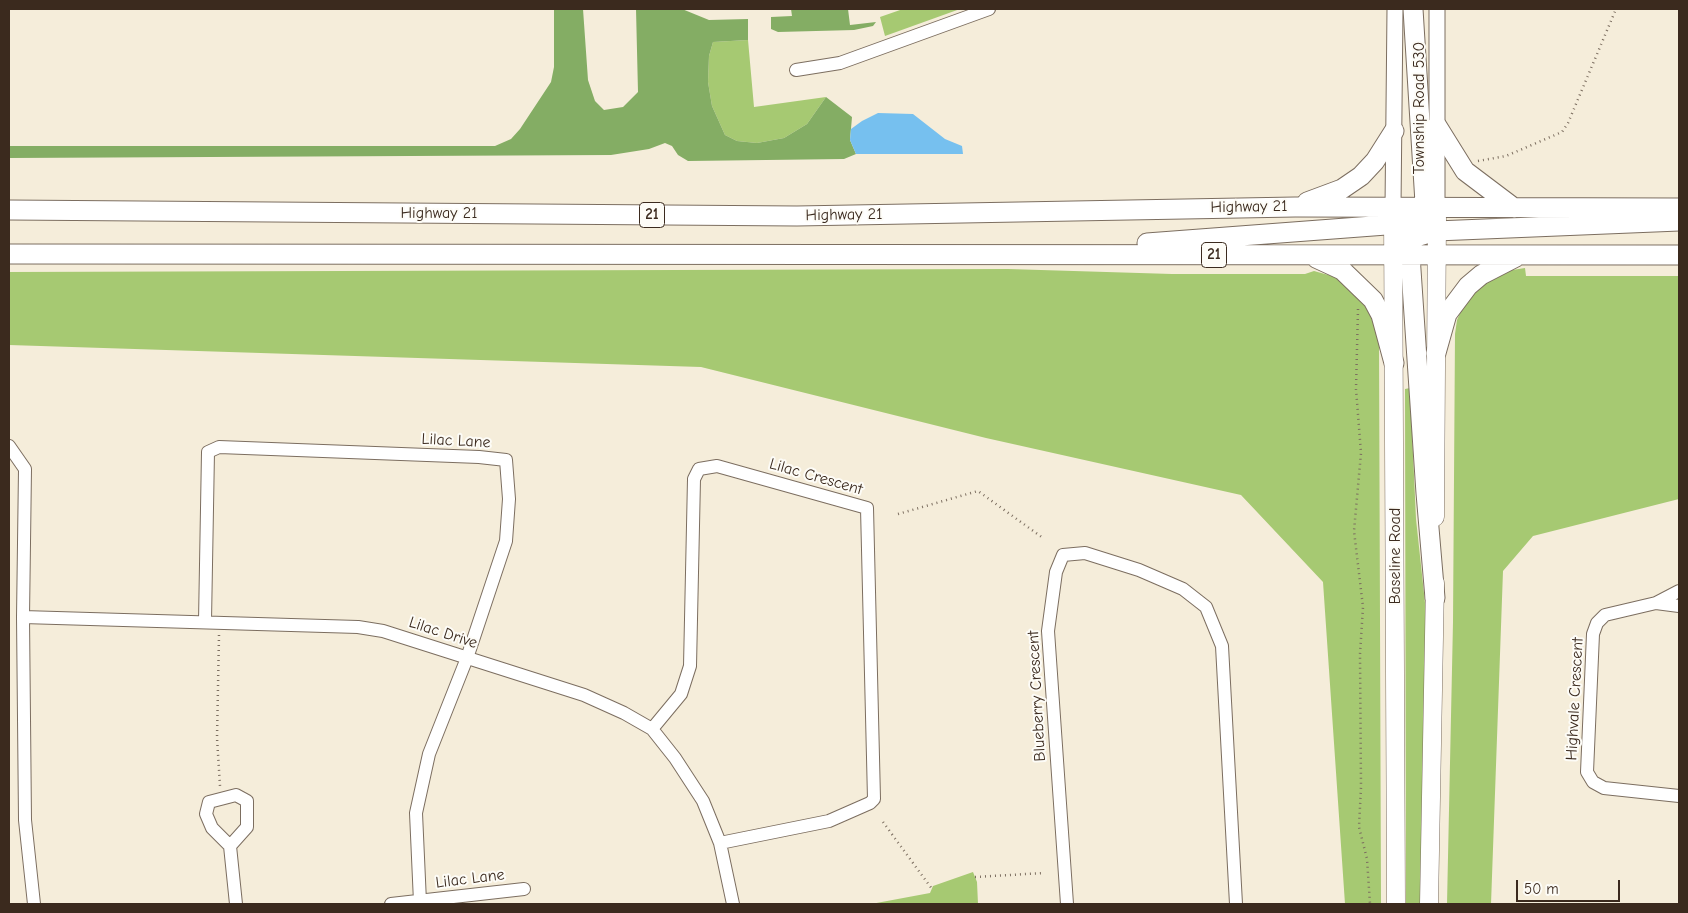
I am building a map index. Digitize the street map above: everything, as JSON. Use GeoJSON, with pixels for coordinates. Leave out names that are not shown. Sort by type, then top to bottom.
{"type":"FeatureCollection","features":[{"type":"Feature","properties":{"kind":"main road"},"geometry":{"type":"LineString","coordinates":[[1413,9],[1423,186],[1430,220],[1430,249],[1436,255],[1435,598],[1429,904]]}},
{"type":"Feature","properties":{"kind":"main road"},"geometry":{"type":"LineString","coordinates":[[1437,126],[1465,171],[1514,208]]}},
{"type":"Feature","properties":{"kind":"main road"},"geometry":{"type":"LineString","coordinates":[[1295,206],[1342,190],[1361,176],[1375,161],[1394,131]]}},
{"type":"Feature","properties":{"kind":"main road","name":"Highway 21"},"geometry":{"type":"LineString","coordinates":[[9,210],[797,216],[1295,206],[1400,234],[1436,255],[1679,254]]}},
{"type":"Feature","properties":{"kind":"main road","name":"Highway 21"},"geometry":{"type":"LineString","coordinates":[[9,254],[1310,255],[1400,234],[1430,220],[1514,208],[1679,208]]}},
{"type":"Feature","properties":{"kind":"main road"},"geometry":{"type":"LineString","coordinates":[[1118,254],[1141,244],[1400,234],[1430,220],[1679,221]]}},
{"type":"Feature","properties":{"kind":"main road"},"geometry":{"type":"LineString","coordinates":[[1400,234],[1435,598]]}},
{"type":"Feature","properties":{"kind":"main road","name":"Baseline Road"},"geometry":{"type":"LineString","coordinates":[[1396,904],[1394,363],[1400,234]]}},
{"type":"Feature","properties":{"kind":"main road"},"geometry":{"type":"LineString","coordinates":[[1310,255],[1342,270],[1372,300],[1380,315],[1394,363]]}},
{"type":"Feature","properties":{"kind":"main road"},"geometry":{"type":"LineString","coordinates":[[1436,353],[1447,314],[1468,286],[1481,275],[1520,256]]}},
{"type":"Feature","properties":{"kind":"street"},"geometry":{"type":"LineString","coordinates":[[796,70],[840,63],[989,9]]}},
{"type":"Feature","properties":{"kind":"street","name":"Township Road 530"},"geometry":{"type":"LineString","coordinates":[[1395,9],[1394,131],[1400,234]]}},
{"type":"Feature","properties":{"kind":"street","name":"Township Road 530"},"geometry":{"type":"LineString","coordinates":[[1430,220],[1437,126],[1437,9]]}},
{"type":"Feature","properties":{"kind":"street"},"geometry":{"type":"LineString","coordinates":[[9,446],[26,469],[23,617],[25,820],[34,904]]}},
{"type":"Feature","properties":{"kind":"street","name":"Lilac Lane"},"geometry":{"type":"LineString","coordinates":[[204,621],[208,452],[218,447],[479,457],[506,460],[510,499],[506,541],[467,658],[429,754],[416,813],[420,902]]}},
{"type":"Feature","properties":{"kind":"street","name":"Lilac Crescent"},"geometry":{"type":"LineString","coordinates":[[652,729],[681,694],[690,666],[694,479],[699,468],[717,466],[867,508],[874,799],[829,821],[720,843]]}},
{"type":"Feature","properties":{"kind":"street","name":"Blueberry Crescent"},"geometry":{"type":"LineString","coordinates":[[1067,904],[1048,631],[1056,572],[1062,555],[1085,553],[1139,570],[1183,589],[1206,607],[1222,646],[1236,904]]}},
{"type":"Feature","properties":{"kind":"street","name":"Highvale Crescent"},"geometry":{"type":"LineString","coordinates":[[1679,591],[1656,603],[1605,615],[1597,622],[1593,634],[1587,772],[1593,782],[1604,788],[1679,796]]}},
{"type":"Feature","properties":{"kind":"street","name":"Highvale Crescent"},"geometry":{"type":"LineString","coordinates":[[1656,603],[1679,606]]}},
{"type":"Feature","properties":{"kind":"street","name":"Lilac Drive"},"geometry":{"type":"LineString","coordinates":[[23,617],[358,627],[383,631],[584,695],[624,713],[652,729],[676,758],[703,801],[720,843],[731,902]]}},
{"type":"Feature","properties":{"kind":"street"},"geometry":{"type":"LineString","coordinates":[[230,846],[236,904]]}},
{"type":"Feature","properties":{"kind":"street","name":"Lilac Lane"},"geometry":{"type":"LineString","coordinates":[[391,904],[524,889]]}},
{"type":"Feature","properties":{"kind":"path"},"geometry":{"type":"LineString","coordinates":[[1472,164],[1506,156],[1562,132],[1568,123],[1616,9]]}},
{"type":"Feature","properties":{"kind":"path"},"geometry":{"type":"LineString","coordinates":[[1358,306],[1356,389],[1362,453],[1354,530],[1363,606],[1360,654],[1361,786],[1358,827],[1367,859],[1370,904]]}},
{"type":"Feature","properties":{"kind":"path"},"geometry":{"type":"LineString","coordinates":[[898,514],[978,491],[1043,538]]}},
{"type":"Feature","properties":{"kind":"path"},"geometry":{"type":"LineString","coordinates":[[218,634],[217,738],[220,786]]}},
{"type":"Feature","properties":{"kind":"path"},"geometry":{"type":"LineString","coordinates":[[883,822],[932,889]]}},
{"type":"Feature","properties":{"kind":"path"},"geometry":{"type":"LineString","coordinates":[[975,878],[1044,873]]}},
{"type":"Feature","properties":{"kind":"green space"},"geometry":{"type":"Polygon","coordinates":[[[554,9],[583,9],[588,80],[595,101],[604,110],[623,107],[638,92],[636,9],[682,9],[709,20],[748,19],[748,40],[713,42],[709,56],[708,82],[712,106],[725,135],[737,141],[757,143],[784,138],[807,124],[826,97],[852,117],[850,140],[856,154],[844,159],[688,161],[678,155],[672,146],[665,143],[649,149],[611,155],[9,158],[9,146],[495,146],[511,139],[520,129],[551,82],[554,67],[554,9]]]}},
{"type":"Feature","properties":{"kind":"green space"},"geometry":{"type":"Polygon","coordinates":[[[791,9],[848,9],[850,25],[876,22],[873,26],[854,30],[778,32],[771,29],[771,17],[792,16],[791,9]]]}},
{"type":"Feature","properties":{"kind":"green space"},"geometry":{"type":"Polygon","coordinates":[[[903,9],[960,9],[885,36],[880,17],[903,9]]]}},
{"type":"Feature","properties":{"kind":"green space"},"geometry":{"type":"Polygon","coordinates":[[[748,40],[754,107],[826,97],[807,124],[784,138],[757,143],[737,141],[725,135],[712,106],[708,82],[709,56],[713,42],[748,40]]]}},
{"type":"Feature","properties":{"kind":"green space"},"geometry":{"type":"Polygon","coordinates":[[[1525,268],[1526,276],[1679,276],[1679,499],[1533,536],[1503,571],[1491,904],[1447,904],[1453,622],[1455,334],[1457,320],[1463,306],[1471,294],[1478,291],[1479,285],[1506,271],[1525,268]]]}},
{"type":"Feature","properties":{"kind":"green space"},"geometry":{"type":"Polygon","coordinates":[[[1008,269],[1172,274],[1305,274],[1314,271],[1339,278],[1369,305],[1379,338],[1381,904],[1345,904],[1323,582],[1241,495],[986,438],[701,367],[9,345],[9,272],[1008,269]]]}},
{"type":"Feature","properties":{"kind":"green space"},"geometry":{"type":"Polygon","coordinates":[[[1410,388],[1416,519],[1426,612],[1421,904],[1406,904],[1405,389],[1410,388]]]}},
{"type":"Feature","properties":{"kind":"green space"},"geometry":{"type":"Polygon","coordinates":[[[973,872],[977,882],[978,904],[871,904],[930,893],[933,886],[973,872]]]}},
{"type":"Feature","properties":{"kind":"water"},"geometry":{"type":"Polygon","coordinates":[[[878,113],[913,114],[945,139],[962,146],[963,154],[856,154],[850,140],[851,129],[878,113]]]}}]}
